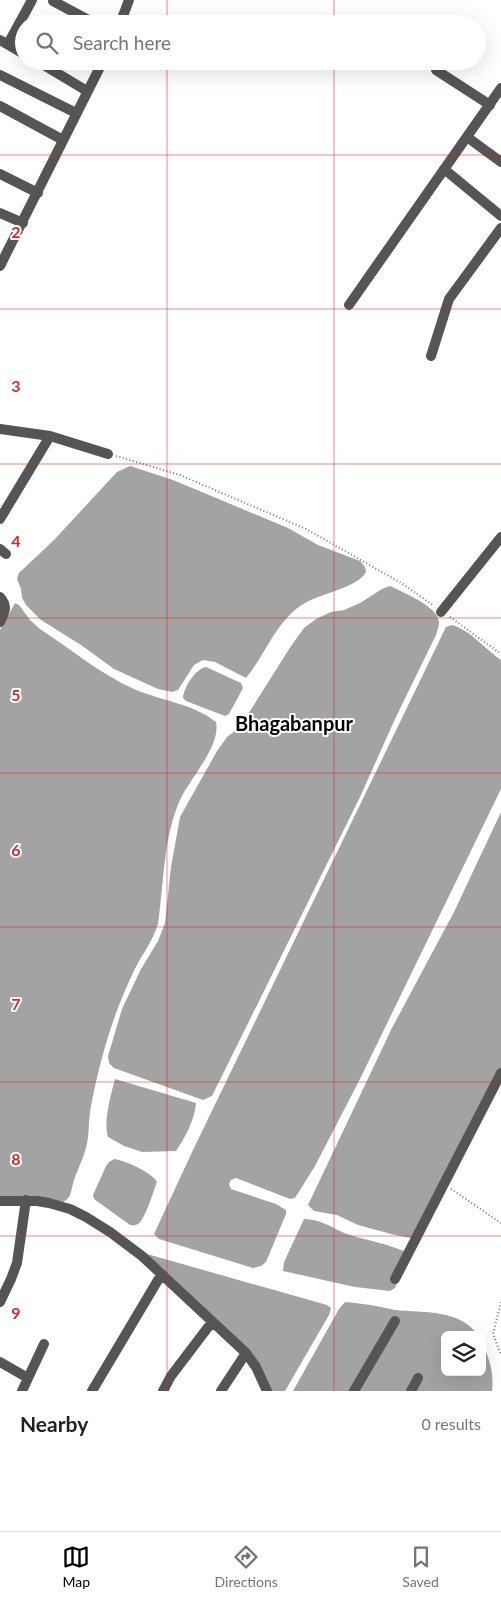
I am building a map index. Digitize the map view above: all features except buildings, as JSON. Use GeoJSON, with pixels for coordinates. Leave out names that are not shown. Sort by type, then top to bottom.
{"type":"FeatureCollection","features":[{"type":"Feature","properties":{"kind":"street"},"geometry":{"type":"LineString","coordinates":[[22,15],[32,0]]}},
{"type":"Feature","properties":{"kind":"street"},"geometry":{"type":"LineString","coordinates":[[123,15],[129,0]]}},
{"type":"Feature","properties":{"kind":"street"},"geometry":{"type":"LineString","coordinates":[[53,1],[79,15]]}},
{"type":"Feature","properties":{"kind":"street"},"geometry":{"type":"LineString","coordinates":[[15,26],[4,42],[15,49]]}},
{"type":"Feature","properties":{"kind":"street"},"geometry":{"type":"LineString","coordinates":[[52,70],[87,92]]}},
{"type":"Feature","properties":{"kind":"street"},"geometry":{"type":"LineString","coordinates":[[1,264],[98,70]]}},
{"type":"Feature","properties":{"kind":"street"},"geometry":{"type":"LineString","coordinates":[[436,70],[490,105]]}},
{"type":"Feature","properties":{"kind":"street"},"geometry":{"type":"LineString","coordinates":[[0,75],[76,113]]}},
{"type":"Feature","properties":{"kind":"street"},"geometry":{"type":"LineString","coordinates":[[349,305],[501,88]]}},
{"type":"Feature","properties":{"kind":"street"},"geometry":{"type":"LineString","coordinates":[[0,106],[62,140]]}},
{"type":"Feature","properties":{"kind":"street"},"geometry":{"type":"LineString","coordinates":[[467,137],[501,162]]}},
{"type":"Feature","properties":{"kind":"street"},"geometry":{"type":"LineString","coordinates":[[444,169],[501,216]]}},
{"type":"Feature","properties":{"kind":"street"},"geometry":{"type":"LineString","coordinates":[[0,174],[38,193]]}},
{"type":"Feature","properties":{"kind":"street"},"geometry":{"type":"LineString","coordinates":[[0,212],[23,223]]}},
{"type":"Feature","properties":{"kind":"street"},"geometry":{"type":"LineString","coordinates":[[431,356],[449,298],[501,228]]}},
{"type":"Feature","properties":{"kind":"street"},"geometry":{"type":"LineString","coordinates":[[0,429],[50,436],[108,454]]}},
{"type":"Feature","properties":{"kind":"street"},"geometry":{"type":"LineString","coordinates":[[0,519],[50,436]]}},
{"type":"Feature","properties":{"kind":"street"},"geometry":{"type":"LineString","coordinates":[[442,612],[501,537]]}},
{"type":"Feature","properties":{"kind":"street"},"geometry":{"type":"LineString","coordinates":[[0,597],[6,609],[0,622]]}},
{"type":"Feature","properties":{"kind":"street"},"geometry":{"type":"LineString","coordinates":[[396,1279],[501,1073]]}},
{"type":"Feature","properties":{"kind":"street"},"geometry":{"type":"LineString","coordinates":[[0,1302],[17,1263],[26,1200]]}},
{"type":"Feature","properties":{"kind":"street"},"geometry":{"type":"LineString","coordinates":[[0,1201],[26,1200],[60,1205],[86,1217],[129,1245],[246,1353],[256,1367],[267,1391]]}},
{"type":"Feature","properties":{"kind":"street"},"geometry":{"type":"LineString","coordinates":[[92,1391],[161,1275]]}},
{"type":"Feature","properties":{"kind":"street"},"geometry":{"type":"LineString","coordinates":[[354,1391],[395,1321]]}},
{"type":"Feature","properties":{"kind":"street"},"geometry":{"type":"LineString","coordinates":[[162,1391],[171,1376],[212,1322]]}},
{"type":"Feature","properties":{"kind":"street"},"geometry":{"type":"LineString","coordinates":[[22,1391],[44,1344]]}},
{"type":"Feature","properties":{"kind":"street"},"geometry":{"type":"LineString","coordinates":[[221,1391],[246,1353]]}},
{"type":"Feature","properties":{"kind":"street"},"geometry":{"type":"LineString","coordinates":[[0,1362],[28,1378]]}},
{"type":"Feature","properties":{"kind":"street"},"geometry":{"type":"LineString","coordinates":[[411,1391],[418,1378]]}},
{"type":"Feature","properties":{"kind":"path"},"geometry":{"type":"LineString","coordinates":[[108,454],[180,475],[306,529],[403,584],[501,654]]}},
{"type":"Feature","properties":{"kind":"path"},"geometry":{"type":"LineString","coordinates":[[444,1184],[501,1222]]}},
{"type":"Feature","properties":{"kind":"path"},"geometry":{"type":"LineString","coordinates":[[501,1302],[492,1334],[501,1355]]}},
{"type":"Feature","properties":{"kind":"shaded area"},"geometry":{"type":"Polygon","coordinates":[[[130,466],[173,480],[288,528],[318,545],[360,561],[365,567],[366,572],[355,582],[312,599],[295,610],[279,627],[246,678],[215,662],[203,660],[194,665],[178,690],[172,692],[158,689],[114,669],[81,645],[41,620],[26,605],[17,579],[19,573],[54,540],[117,472],[130,466]]]}},
{"type":"Feature","properties":{"kind":"shaded area"},"geometry":{"type":"Polygon","coordinates":[[[390,586],[411,596],[433,611],[438,617],[439,623],[436,635],[360,797],[212,1096],[203,1100],[114,1068],[109,1063],[108,1056],[122,1009],[141,969],[158,941],[165,923],[171,867],[180,817],[217,751],[227,737],[240,727],[304,628],[316,619],[360,603],[390,586]]]}},
{"type":"Feature","properties":{"kind":"shaded area"},"geometry":{"type":"Polygon","coordinates":[[[15,603],[40,629],[109,676],[144,693],[197,711],[216,722],[214,741],[204,762],[180,800],[174,815],[167,845],[158,924],[132,975],[113,1023],[103,1055],[90,1112],[87,1145],[70,1194],[63,1202],[34,1196],[0,1197],[0,630],[15,603]]]}},
{"type":"Feature","properties":{"kind":"shaded area"},"geometry":{"type":"Polygon","coordinates":[[[452,625],[471,635],[501,660],[501,789],[360,1079],[315,1166],[295,1198],[290,1199],[236,1178],[231,1180],[229,1184],[231,1189],[276,1204],[286,1210],[266,1262],[261,1266],[253,1268],[159,1239],[154,1234],[193,1150],[446,627],[452,625]]]}},
{"type":"Feature","properties":{"kind":"shaded area"},"geometry":{"type":"Polygon","coordinates":[[[206,667],[241,683],[243,688],[229,714],[225,716],[186,701],[183,698],[185,689],[191,679],[198,671],[206,667]]]}},
{"type":"Feature","properties":{"kind":"shaded area"},"geometry":{"type":"Polygon","coordinates":[[[501,812],[501,1072],[411,1238],[358,1225],[337,1215],[314,1211],[308,1205],[392,1028],[454,912],[501,812]]]}},
{"type":"Feature","properties":{"kind":"shaded area"},"geometry":{"type":"Polygon","coordinates":[[[115,1079],[196,1103],[189,1128],[176,1151],[142,1152],[124,1146],[108,1137],[106,1124],[115,1079]]]}},
{"type":"Feature","properties":{"kind":"shaded area"},"geometry":{"type":"Polygon","coordinates":[[[114,1159],[138,1168],[157,1182],[144,1216],[136,1225],[130,1225],[94,1199],[93,1195],[106,1166],[114,1159]]]}},
{"type":"Feature","properties":{"kind":"shaded area"},"geometry":{"type":"Polygon","coordinates":[[[304,1219],[321,1222],[347,1234],[387,1245],[410,1254],[395,1288],[390,1291],[355,1287],[283,1271],[284,1262],[304,1219]]]}},
{"type":"Feature","properties":{"kind":"shaded area"},"geometry":{"type":"Polygon","coordinates":[[[147,1254],[327,1305],[331,1308],[329,1315],[285,1391],[270,1391],[264,1377],[147,1254]]]}},
{"type":"Feature","properties":{"kind":"shaded area"},"geometry":{"type":"Polygon","coordinates":[[[345,1302],[395,1310],[429,1312],[451,1316],[461,1321],[474,1331],[441,1331],[441,1376],[486,1376],[486,1353],[491,1367],[492,1391],[293,1391],[339,1309],[345,1302]]]}},
{"type":"Feature","properties":{"kind":"district","name":"Bhagabanpur"},"geometry":{"type":"Point","coordinates":[294,724]}}]}
